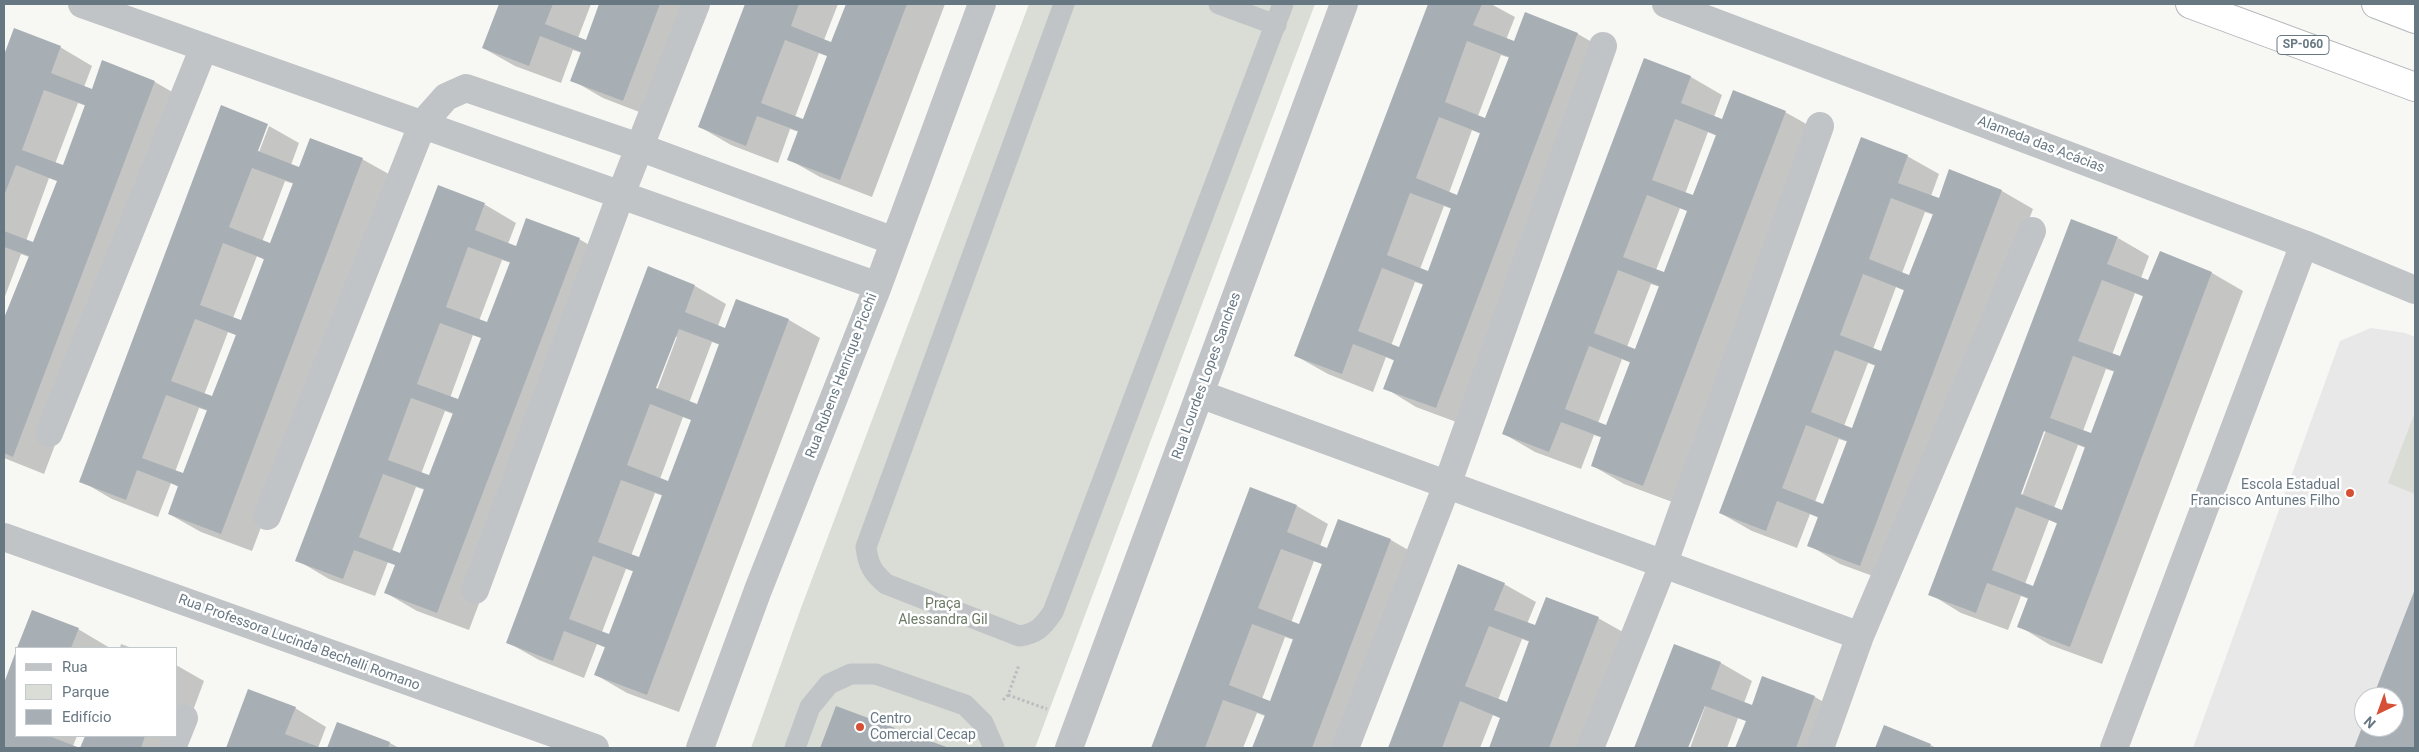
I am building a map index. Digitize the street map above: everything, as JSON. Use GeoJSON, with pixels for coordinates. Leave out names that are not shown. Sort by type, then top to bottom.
{"type":"FeatureCollection","features":[{"type":"Feature","properties":{"kind":"highway","name":"SP-060"},"geometry":{"type":"LineString","coordinates":[[2190,4],[2415,87]]}},
{"type":"Feature","properties":{"kind":"highway"},"geometry":{"type":"LineString","coordinates":[[2376,4],[2415,19]]}},
{"type":"Feature","properties":{"kind":"street"},"geometry":{"type":"LineString","coordinates":[[82,4],[423,123],[878,286]]}},
{"type":"Feature","properties":{"kind":"street"},"geometry":{"type":"LineString","coordinates":[[475,590],[621,194],[696,4]]}},
{"type":"Feature","properties":{"kind":"street","name":"Rua Rubens Henrique Picchi"},"geometry":{"type":"LineString","coordinates":[[700,748],[758,590],[878,286],[982,4]]}},
{"type":"Feature","properties":{"kind":"street","name":"Rua Lourdes Lopes Sanches"},"geometry":{"type":"LineString","coordinates":[[1069,748],[1344,4]]}},
{"type":"Feature","properties":{"kind":"street","name":"Alameda das Acácias"},"geometry":{"type":"LineString","coordinates":[[1666,4],[2304,244],[2415,290]]}},
{"type":"Feature","properties":{"kind":"street"},"geometry":{"type":"LineString","coordinates":[[1345,748],[1447,485],[1602,46]]}},
{"type":"Feature","properties":{"kind":"street"},"geometry":{"type":"LineString","coordinates":[[49,433],[204,47]]}},
{"type":"Feature","properties":{"kind":"street"},"geometry":{"type":"LineString","coordinates":[[267,516],[423,123],[446,97],[466,88],[894,240]]}},
{"type":"Feature","properties":{"kind":"street"},"geometry":{"type":"LineString","coordinates":[[1590,748],[1663,565],[1820,126]]}},
{"type":"Feature","properties":{"kind":"street"},"geometry":{"type":"LineString","coordinates":[[1820,748],[1860,636],[2032,231]]}},
{"type":"Feature","properties":{"kind":"street"},"geometry":{"type":"LineString","coordinates":[[2114,748],[2304,244]]}},
{"type":"Feature","properties":{"kind":"street"},"geometry":{"type":"LineString","coordinates":[[1200,394],[1860,636]]}},
{"type":"Feature","properties":{"kind":"street","name":"Rua Professora Lucinda Bechelli Romano"},"geometry":{"type":"LineString","coordinates":[[4,537],[595,748]]}},
{"type":"Feature","properties":{"kind":"street"},"geometry":{"type":"LineString","coordinates":[[178,733],[184,718]]}},
{"type":"Feature","properties":{"kind":"lane"},"geometry":{"type":"LineString","coordinates":[[1064,4],[866,547],[867,561],[873,573],[886,584],[1019,636],[1031,634],[1043,627],[1053,612],[1284,4]]}},
{"type":"Feature","properties":{"kind":"lane"},"geometry":{"type":"LineString","coordinates":[[1220,4],[1276,25]]}},
{"type":"Feature","properties":{"kind":"lane"},"geometry":{"type":"LineString","coordinates":[[795,748],[810,707],[829,684],[852,674],[876,674],[965,705],[983,723],[994,748]]}},
{"type":"Feature","properties":{"kind":"path"},"geometry":{"type":"LineString","coordinates":[[983,723],[1008,695],[1031,634]]}},
{"type":"Feature","properties":{"kind":"path"},"geometry":{"type":"LineString","coordinates":[[1008,695],[1079,720]]}},
{"type":"Feature","properties":{"kind":"shaded area","name":"Escola Estadual Francisco Antunes Filho"},"geometry":{"type":"Polygon","coordinates":[[[2371,328],[2405,333],[2415,337],[2415,748],[2193,748],[2340,341],[2371,328]]]}},
{"type":"Feature","properties":{"kind":"green space","name":"Praça Alessandra Gil"},"geometry":{"type":"Polygon","coordinates":[[[1029,4],[1315,4],[1035,748],[751,748],[801,608],[1029,4]]]}},
{"type":"Feature","properties":{"kind":"green space"},"geometry":{"type":"Polygon","coordinates":[[[2415,412],[2415,494],[2388,483],[2415,412]]]}},
{"type":"Feature","properties":{"kind":"building"},"geometry":{"type":"Polygon","coordinates":[[[499,4],[553,4],[545,24],[586,40],[599,4],[660,4],[623,101],[570,81],[581,52],[540,36],[529,66],[482,48],[499,4]]]}},
{"type":"Feature","properties":{"kind":"building"},"geometry":{"type":"Polygon","coordinates":[[[745,4],[799,4],[791,26],[831,42],[846,4],[907,4],[840,180],[787,160],[798,131],[757,116],[746,146],[698,127],[745,4]],[[785,40],[761,103],[803,119],[827,56],[785,40]]]}},
{"type":"Feature","properties":{"kind":"building"},"geometry":{"type":"Polygon","coordinates":[[[1428,4],[1482,4],[1473,25],[1514,41],[1525,12],[1578,33],[1436,408],[1383,389],[1394,360],[1353,344],[1342,374],[1294,356],[1428,4]],[[1467,41],[1445,102],[1485,118],[1509,57],[1467,41]],[[1439,117],[1416,178],[1457,195],[1480,133],[1439,117]],[[1410,193],[1387,255],[1428,271],[1451,208],[1410,193]],[[1382,268],[1358,331],[1399,347],[1423,284],[1382,268]]]}},
{"type":"Feature","properties":{"kind":"building"},"geometry":{"type":"Polygon","coordinates":[[[14,28],[61,46],[51,73],[92,89],[102,60],[155,81],[13,457],[4,453],[4,318],[29,256],[4,247],[4,231],[33,242],[57,181],[16,165],[4,196],[4,55],[14,28]],[[44,90],[22,150],[63,165],[85,105],[44,90]]]}},
{"type":"Feature","properties":{"kind":"building"},"geometry":{"type":"Polygon","coordinates":[[[1644,58],[1691,76],[1681,103],[1722,119],[1733,90],[1786,111],[1643,486],[1591,466],[1601,437],[1561,422],[1549,452],[1502,434],[1644,58]],[[1675,119],[1652,180],[1693,195],[1716,135],[1675,119]],[[1647,195],[1623,257],[1664,272],[1687,211],[1647,195]],[[1618,270],[1594,333],[1635,349],[1659,286],[1618,270]],[[1589,346],[1565,409],[1606,425],[1630,362],[1589,346]]]}},
{"type":"Feature","properties":{"kind":"building"},"geometry":{"type":"Polygon","coordinates":[[[221,105],[268,124],[258,151],[299,167],[310,138],[363,158],[221,534],[168,514],[178,486],[137,470],[126,500],[79,482],[221,105]],[[252,168],[229,227],[270,243],[293,183],[252,168]],[[223,243],[200,305],[241,320],[264,259],[223,243]],[[195,319],[171,381],[212,396],[236,335],[195,319]],[[166,395],[142,458],[183,473],[207,410],[166,395]]]}},
{"type":"Feature","properties":{"kind":"building"},"geometry":{"type":"Polygon","coordinates":[[[1861,137],[1908,155],[1898,183],[1939,198],[1949,169],[2002,190],[1860,566],[1807,546],[1818,517],[1777,501],[1766,531],[1719,513],[1861,137]],[[1891,198],[1869,259],[1909,275],[1933,214],[1891,198]],[[1863,274],[1840,335],[1881,351],[1904,290],[1863,274]],[[1835,350],[1811,412],[1852,428],[1875,365],[1835,350]],[[1806,425],[1782,488],[1823,504],[1847,441],[1806,425]]]}},
{"type":"Feature","properties":{"kind":"building"},"geometry":{"type":"Polygon","coordinates":[[[438,185],[485,203],[475,230],[516,246],[526,218],[580,238],[437,613],[384,593],[395,565],[354,550],[343,579],[295,561],[438,185]],[[468,247],[446,307],[487,322],[510,262],[468,247]],[[440,323],[417,384],[458,399],[481,338],[440,323]],[[411,398],[388,460],[429,475],[453,413],[411,398]],[[383,474],[359,537],[400,553],[424,489],[383,474]]]}},
{"type":"Feature","properties":{"kind":"building"},"geometry":{"type":"Polygon","coordinates":[[[2071,219],[2118,237],[2107,264],[2148,280],[2160,251],[2212,272],[2070,647],[2017,627],[2028,598],[1987,583],[1976,613],[1928,595],[2071,219]],[[2102,280],[2078,341],[2120,356],[2143,296],[2102,280]],[[2073,356],[2050,418],[2091,433],[2114,371],[2073,356]],[[2044,431],[2021,494],[2062,510],[2085,447],[2044,431]],[[2016,507],[1992,570],[2033,586],[2057,523],[2016,507]]]}},
{"type":"Feature","properties":{"kind":"building"},"geometry":{"type":"Polygon","coordinates":[[[648,266],[695,285],[685,312],[725,328],[736,299],[789,319],[647,695],[594,675],[605,647],[564,631],[553,661],[506,643],[648,266]],[[679,329],[656,388],[697,404],[719,344],[679,329]],[[650,404],[627,465],[668,481],[691,420],[650,404]],[[621,480],[598,542],[639,557],[662,495],[621,480]],[[593,556],[569,619],[609,634],[633,571],[593,556]]]}},
{"type":"Feature","properties":{"kind":"building"},"geometry":{"type":"Polygon","coordinates":[[[1250,487],[1297,505],[1287,532],[1327,548],[1338,519],[1391,539],[1312,748],[1252,748],[1265,715],[1223,700],[1205,748],[1151,748],[1250,487]],[[1281,549],[1258,608],[1299,624],[1322,564],[1281,549]],[[1252,624],[1229,685],[1270,701],[1293,639],[1252,624]]]}},
{"type":"Feature","properties":{"kind":"building"},"geometry":{"type":"Polygon","coordinates":[[[1458,564],[1505,583],[1494,610],[1535,625],[1546,597],[1599,617],[1549,748],[1489,748],[1500,718],[1460,701],[1442,748],[1388,748],[1458,564]],[[1489,626],[1465,686],[1507,702],[1529,641],[1489,626]]]}},
{"type":"Feature","properties":{"kind":"building"},"geometry":{"type":"Polygon","coordinates":[[[2415,589],[2415,748],[2354,748],[2358,737],[2404,737],[2404,687],[2377,687],[2415,589]]]}},
{"type":"Feature","properties":{"kind":"building"},"geometry":{"type":"Polygon","coordinates":[[[32,610],[79,628],[71,647],[17,647],[32,610]]]}},
{"type":"Feature","properties":{"kind":"building"},"geometry":{"type":"Polygon","coordinates":[[[1674,644],[1721,662],[1711,689],[1752,705],[1762,676],[1815,696],[1796,748],[1735,748],[1746,721],[1705,706],[1688,748],[1634,748],[1674,644]]]}},
{"type":"Feature","properties":{"kind":"building"},"geometry":{"type":"Polygon","coordinates":[[[15,654],[15,737],[52,737],[80,748],[4,748],[4,683],[15,654]]]}},
{"type":"Feature","properties":{"kind":"building"},"geometry":{"type":"Polygon","coordinates":[[[248,689],[296,707],[285,734],[321,748],[226,748],[248,689]]]}},
{"type":"Feature","properties":{"kind":"building","name":"Centro Comercial Cecap"},"geometry":{"type":"Polygon","coordinates":[[[836,706],[949,748],[820,748],[836,706]]]}},
{"type":"Feature","properties":{"kind":"building"},"geometry":{"type":"Polygon","coordinates":[[[337,722],[390,742],[388,748],[327,748],[337,722]]]}},
{"type":"Feature","properties":{"kind":"building"},"geometry":{"type":"Polygon","coordinates":[[[1884,725],[1931,744],[1929,748],[1875,748],[1884,725]]]}},
{"type":"Feature","properties":{"kind":"building"},"geometry":{"type":"Polygon","coordinates":[[[85,737],[145,737],[141,748],[80,748],[85,737]]]}},
{"type":"Feature","properties":{"kind":"place","name":"Escola Estadual Francisco Antunes Filho"},"geometry":{"type":"Point","coordinates":[2350,493]}},
{"type":"Feature","properties":{"kind":"place","name":"Centro Comercial Cecap"},"geometry":{"type":"Point","coordinates":[860,727]}}]}
